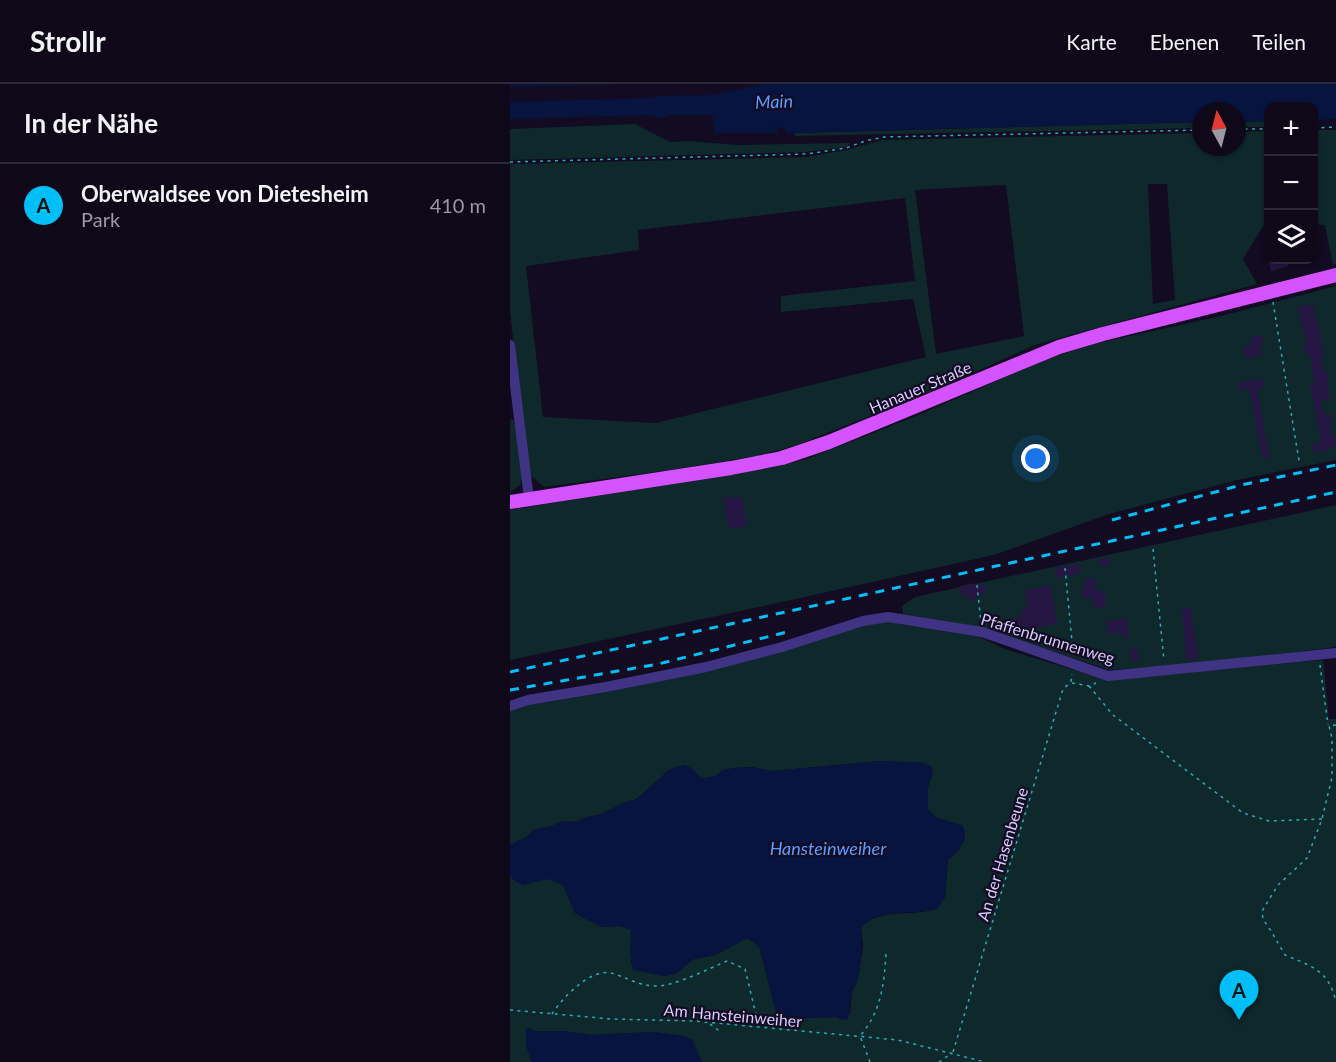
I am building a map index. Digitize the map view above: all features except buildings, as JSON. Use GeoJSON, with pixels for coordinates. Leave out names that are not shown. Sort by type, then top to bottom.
{"type":"FeatureCollection","features":[{"type":"Feature","properties":{"kind":"main road","name":"Hanauer Straße"},"geometry":{"type":"LineString","coordinates":[[510,502],[782,458],[829,442],[1059,347],[1336,275]]}},
{"type":"Feature","properties":{"kind":"lane"},"geometry":{"type":"LineString","coordinates":[[510,345],[529,499]]}},
{"type":"Feature","properties":{"kind":"lane","name":"Pfaffenbrunnenweg"},"geometry":{"type":"LineString","coordinates":[[510,706],[528,700],[606,687],[736,659],[877,618],[900,618],[982,632],[1108,676],[1336,653]]}},
{"type":"Feature","properties":{"kind":"path"},"geometry":{"type":"LineString","coordinates":[[1318,128],[1336,127]]}},
{"type":"Feature","properties":{"kind":"path"},"geometry":{"type":"LineString","coordinates":[[1246,129],[1264,129]]}},
{"type":"Feature","properties":{"kind":"path"},"geometry":{"type":"LineString","coordinates":[[510,162],[807,154],[846,148],[884,137],[1192,130]]}},
{"type":"Feature","properties":{"kind":"path"},"geometry":{"type":"LineString","coordinates":[[1272,292],[1299,461]]}},
{"type":"Feature","properties":{"kind":"path"},"geometry":{"type":"LineString","coordinates":[[1153,549],[1164,671]]}},
{"type":"Feature","properties":{"kind":"path","name":"An der Hasenbeune"},"geometry":{"type":"LineString","coordinates":[[953,1052],[1063,689],[1071,682],[1074,665],[1065,568]]}},
{"type":"Feature","properties":{"kind":"path"},"geometry":{"type":"LineString","coordinates":[[977,585],[982,632]]}},
{"type":"Feature","properties":{"kind":"path"},"geometry":{"type":"LineString","coordinates":[[1318,655],[1332,738],[1332,777],[1322,819],[1307,858],[1278,885],[1262,911],[1263,919],[1285,955],[1314,967],[1326,976],[1336,1002]]}},
{"type":"Feature","properties":{"kind":"path"},"geometry":{"type":"LineString","coordinates":[[1089,686],[1108,676]]}},
{"type":"Feature","properties":{"kind":"path"},"geometry":{"type":"LineString","coordinates":[[1071,682],[1089,686],[1113,715],[1243,813],[1269,821],[1322,819]]}},
{"type":"Feature","properties":{"kind":"path"},"geometry":{"type":"LineString","coordinates":[[1329,726],[1336,725]]}},
{"type":"Feature","properties":{"kind":"path"},"geometry":{"type":"LineString","coordinates":[[870,1062],[860,1036],[870,1025],[884,987],[886,954]]}},
{"type":"Feature","properties":{"kind":"path"},"geometry":{"type":"LineString","coordinates":[[552,1014],[562,999],[598,974],[610,973],[630,981],[655,986],[671,984],[727,961],[745,969],[760,1028]]}},
{"type":"Feature","properties":{"kind":"path","name":"Am Hansteinweiher"},"geometry":{"type":"LineString","coordinates":[[510,1010],[611,1019],[694,1021],[898,1040],[953,1052],[985,1062]]}},
{"type":"Feature","properties":{"kind":"path"},"geometry":{"type":"LineString","coordinates":[[710,1023],[720,1034]]}},
{"type":"Feature","properties":{"kind":"path"},"geometry":{"type":"LineString","coordinates":[[939,1062],[953,1052]]}},
{"type":"Feature","properties":{"kind":"green space"},"geometry":{"type":"Polygon","coordinates":[[[1264,121],[1264,127],[1246,127],[1246,122],[1264,121]]]}},
{"type":"Feature","properties":{"kind":"green space"},"geometry":{"type":"Polygon","coordinates":[[[1192,122],[1192,128],[795,136],[795,133],[1192,122]]]}},
{"type":"Feature","properties":{"kind":"green space"},"geometry":{"type":"Polygon","coordinates":[[[635,124],[670,142],[690,141],[737,145],[850,143],[847,147],[805,152],[510,160],[510,129],[635,124]]]}},
{"type":"Feature","properties":{"kind":"green space"},"geometry":{"type":"Polygon","coordinates":[[[1318,130],[1336,130],[1336,264],[1333,265],[1325,225],[1318,224],[1318,130]]]}},
{"type":"Feature","properties":{"kind":"green space"},"geometry":{"type":"Polygon","coordinates":[[[1264,131],[1264,225],[1243,259],[1257,284],[1035,345],[940,388],[797,445],[756,456],[544,487],[530,475],[510,312],[510,164],[807,157],[882,140],[1192,133],[1192,156],[1246,156],[1246,132],[1264,131]],[[1148,184],[1153,304],[1175,300],[1167,184],[1148,184]],[[1006,185],[915,190],[936,354],[1024,336],[1006,185]],[[905,198],[638,230],[639,250],[526,266],[543,417],[656,423],[926,357],[913,299],[781,312],[781,296],[915,281],[905,198]]]}},
{"type":"Feature","properties":{"kind":"green space"},"geometry":{"type":"Polygon","coordinates":[[[1336,286],[1336,460],[1237,480],[1109,514],[994,555],[510,660],[510,510],[783,465],[807,459],[916,416],[1044,360],[1094,344],[1221,316],[1336,286]]]}},
{"type":"Feature","properties":{"kind":"green space"},"geometry":{"type":"Polygon","coordinates":[[[510,419],[514,420],[523,474],[520,485],[510,492],[510,419]]]}},
{"type":"Feature","properties":{"kind":"green space"},"geometry":{"type":"Polygon","coordinates":[[[1336,505],[1336,647],[1205,663],[1110,670],[978,627],[903,614],[902,606],[915,597],[1336,505]]]}},
{"type":"Feature","properties":{"kind":"green space"},"geometry":{"type":"Polygon","coordinates":[[[875,621],[899,621],[902,625],[972,633],[1002,648],[1103,679],[1323,660],[1329,719],[1336,719],[1336,1062],[702,1062],[692,1040],[684,1036],[652,1032],[591,1035],[563,1031],[534,1031],[528,1028],[526,1029],[526,1045],[532,1062],[510,1062],[510,874],[522,883],[543,879],[555,880],[563,885],[575,913],[602,927],[620,926],[632,930],[631,964],[649,972],[664,976],[675,974],[694,959],[715,955],[747,938],[759,946],[777,1015],[795,1018],[850,1014],[852,992],[858,979],[863,946],[861,928],[869,921],[887,915],[938,908],[945,897],[948,859],[959,850],[946,820],[937,818],[928,809],[928,787],[933,773],[924,763],[880,761],[772,771],[752,767],[735,768],[704,778],[683,765],[669,770],[637,799],[576,822],[563,821],[533,830],[528,836],[510,845],[510,711],[527,705],[613,691],[683,676],[875,621]]]}},
{"type":"Feature","properties":{"kind":"water"},"geometry":{"type":"Polygon","coordinates":[[[510,84],[630,84],[510,87],[510,84]]]}},
{"type":"Feature","properties":{"kind":"water","name":"Main"},"geometry":{"type":"Polygon","coordinates":[[[764,84],[1336,84],[1336,119],[1318,120],[1318,102],[1264,102],[1264,121],[1246,122],[1246,102],[1192,102],[1192,122],[787,133],[785,129],[769,125],[777,128],[778,133],[714,133],[713,116],[717,116],[714,115],[668,115],[656,118],[653,115],[510,119],[510,102],[713,95],[764,84]]]}},
{"type":"Feature","properties":{"kind":"water","name":"Hansteinweiher"},"geometry":{"type":"Polygon","coordinates":[[[880,761],[925,763],[931,766],[933,773],[928,787],[928,809],[937,818],[962,825],[965,836],[962,845],[948,860],[945,897],[938,908],[929,911],[887,914],[869,921],[861,928],[860,965],[852,992],[848,1019],[777,1015],[759,946],[747,938],[715,955],[694,959],[675,974],[664,976],[633,970],[630,953],[631,930],[620,926],[602,927],[575,913],[563,885],[548,879],[523,885],[514,880],[510,874],[510,845],[528,836],[533,830],[563,821],[576,822],[637,799],[669,770],[683,765],[704,778],[735,768],[752,767],[772,771],[880,761]]]}},
{"type":"Feature","properties":{"kind":"water"},"geometry":{"type":"Polygon","coordinates":[[[526,1029],[534,1031],[563,1031],[591,1035],[652,1032],[684,1036],[692,1040],[702,1062],[532,1062],[526,1045],[526,1029]]]}},
{"type":"Feature","properties":{"kind":"railway"},"geometry":{"type":"LineString","coordinates":[[1112,520],[1241,485],[1336,465]]}},
{"type":"Feature","properties":{"kind":"railway"},"geometry":{"type":"LineString","coordinates":[[510,672],[1336,492]]}},
{"type":"Feature","properties":{"kind":"railway"},"geometry":{"type":"LineString","coordinates":[[510,690],[658,664],[787,632]]}},
{"type":"Feature","properties":{"kind":"place","name":"Oberwaldsee von Dietesheim"},"geometry":{"type":"Point","coordinates":[1239,1020]}}]}
